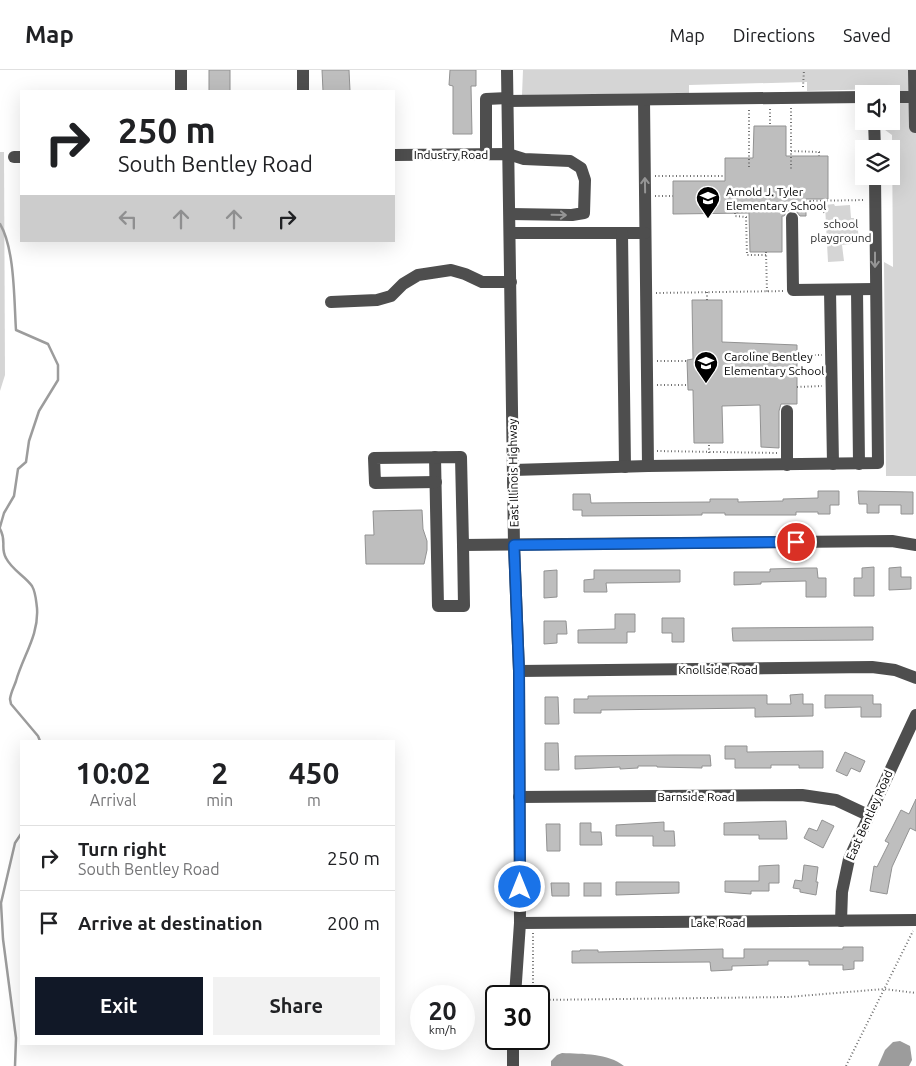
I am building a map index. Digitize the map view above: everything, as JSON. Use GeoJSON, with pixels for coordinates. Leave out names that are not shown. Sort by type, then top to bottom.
{"type":"FeatureCollection","features":[{"type":"Feature","properties":{"kind":"street"},"geometry":{"type":"LineString","coordinates":[[180,70],[181,90]]}},
{"type":"Feature","properties":{"kind":"street"},"geometry":{"type":"LineString","coordinates":[[303,70],[303,90]]}},
{"type":"Feature","properties":{"kind":"street","name":"East Illinois Highway"},"geometry":{"type":"LineString","coordinates":[[507,70],[514,545],[519,671],[519,797],[526,923],[517,985]]}},
{"type":"Feature","properties":{"kind":"street"},"geometry":{"type":"LineString","coordinates":[[914,70],[916,127]]}},
{"type":"Feature","properties":{"kind":"street"},"geometry":{"type":"LineString","coordinates":[[900,97],[915,97]]}},
{"type":"Feature","properties":{"kind":"street"},"geometry":{"type":"LineString","coordinates":[[486,154],[486,99],[855,98]]}},
{"type":"Feature","properties":{"kind":"street"},"geometry":{"type":"LineString","coordinates":[[644,100],[648,466]]}},
{"type":"Feature","properties":{"kind":"street","name":"Industry Road"},"geometry":{"type":"LineString","coordinates":[[395,154],[508,154],[524,159],[570,161],[581,168],[585,180],[584,213],[572,215],[510,214]]}},
{"type":"Feature","properties":{"kind":"street"},"geometry":{"type":"LineString","coordinates":[[513,470],[787,459],[833,464],[878,463],[875,185]]}},
{"type":"Feature","properties":{"kind":"street"},"geometry":{"type":"LineString","coordinates":[[792,218],[793,290],[876,289]]}},
{"type":"Feature","properties":{"kind":"street"},"geometry":{"type":"LineString","coordinates":[[510,233],[645,234]]}},
{"type":"Feature","properties":{"kind":"street"},"geometry":{"type":"LineString","coordinates":[[622,233],[625,467]]}},
{"type":"Feature","properties":{"kind":"street"},"geometry":{"type":"LineString","coordinates":[[331,302],[377,300],[391,296],[418,275],[451,270],[466,274],[482,282],[511,282]]}},
{"type":"Feature","properties":{"kind":"street"},"geometry":{"type":"LineString","coordinates":[[830,290],[833,464]]}},
{"type":"Feature","properties":{"kind":"street"},"geometry":{"type":"LineString","coordinates":[[857,290],[859,464]]}},
{"type":"Feature","properties":{"kind":"street"},"geometry":{"type":"LineString","coordinates":[[787,412],[787,459]]}},
{"type":"Feature","properties":{"kind":"street"},"geometry":{"type":"LineString","coordinates":[[435,457],[436,482],[438,606],[464,606],[461,457],[435,457],[374,458],[374,483],[436,482]]}},
{"type":"Feature","properties":{"kind":"street"},"geometry":{"type":"LineString","coordinates":[[463,545],[892,541],[916,545]]}},
{"type":"Feature","properties":{"kind":"street","name":"Knollside Road"},"geometry":{"type":"LineString","coordinates":[[519,671],[872,667],[895,670],[916,678]]}},
{"type":"Feature","properties":{"kind":"street","name":"East Bentley Road"},"geometry":{"type":"LineString","coordinates":[[841,921],[842,892],[846,868],[852,850],[916,715]]}},
{"type":"Feature","properties":{"kind":"street","name":"Barnside Road"},"geometry":{"type":"LineString","coordinates":[[519,797],[802,795],[836,800],[868,815]]}},
{"type":"Feature","properties":{"kind":"street","name":"Lake Road"},"geometry":{"type":"LineString","coordinates":[[526,923],[841,921],[915,925]]}},
{"type":"Feature","properties":{"kind":"street"},"geometry":{"type":"LineString","coordinates":[[513,1050],[513,1066]]}},
{"type":"Feature","properties":{"kind":"path"},"geometry":{"type":"LineString","coordinates":[[749,106],[749,167]]}},
{"type":"Feature","properties":{"kind":"path"},"geometry":{"type":"LineString","coordinates":[[770,106],[770,126]]}},
{"type":"Feature","properties":{"kind":"path"},"geometry":{"type":"LineString","coordinates":[[791,106],[791,169]]}},
{"type":"Feature","properties":{"kind":"path"},"geometry":{"type":"LineString","coordinates":[[791,151],[819,152],[819,156]]}},
{"type":"Feature","properties":{"kind":"path"},"geometry":{"type":"LineString","coordinates":[[653,176],[725,176]]}},
{"type":"Feature","properties":{"kind":"path"},"geometry":{"type":"LineString","coordinates":[[653,196],[673,196]]}},
{"type":"Feature","properties":{"kind":"path"},"geometry":{"type":"LineString","coordinates":[[806,201],[875,200]]}},
{"type":"Feature","properties":{"kind":"path"},"geometry":{"type":"LineString","coordinates":[[810,201],[825,213]]}},
{"type":"Feature","properties":{"kind":"path"},"geometry":{"type":"LineString","coordinates":[[735,213],[735,216],[746,217],[747,255],[766,254],[767,292]]}},
{"type":"Feature","properties":{"kind":"path"},"geometry":{"type":"LineString","coordinates":[[646,293],[793,290]]}},
{"type":"Feature","properties":{"kind":"path"},"geometry":{"type":"LineString","coordinates":[[707,292],[707,300]]}},
{"type":"Feature","properties":{"kind":"path"},"geometry":{"type":"LineString","coordinates":[[797,354],[831,355]]}},
{"type":"Feature","properties":{"kind":"path"},"geometry":{"type":"LineString","coordinates":[[797,387],[832,386]]}},
{"type":"Feature","properties":{"kind":"path"},"geometry":{"type":"LineString","coordinates":[[647,452],[787,459]]}},
{"type":"Feature","properties":{"kind":"path"},"geometry":{"type":"LineString","coordinates":[[526,923],[532,985]]}},
{"type":"Feature","properties":{"kind":"path"},"geometry":{"type":"LineString","coordinates":[[846,1066],[915,925]]}},
{"type":"Feature","properties":{"kind":"path"},"geometry":{"type":"LineString","coordinates":[[550,1000],[788,997],[884,989],[916,993]]}},
{"type":"Feature","properties":{"kind":"green space"},"geometry":{"type":"Polygon","coordinates":[[[523,70],[916,70],[916,476],[886,476],[884,262],[893,267],[892,185],[900,185],[900,140],[892,140],[892,135],[885,130],[900,130],[900,85],[855,85],[855,90],[807,91],[807,82],[689,85],[689,93],[522,95],[523,70]]]}},
{"type":"Feature","properties":{"kind":"green space"},"geometry":{"type":"Polygon","coordinates":[[[0,152],[4,152],[5,375],[0,391],[0,152]]]}},
{"type":"Feature","properties":{"kind":"green space","name":"school playground"},"geometry":{"type":"Polygon","coordinates":[[[834,204],[835,206],[850,205],[851,218],[857,218],[859,243],[842,245],[844,261],[828,262],[825,205],[834,204]]]}},
{"type":"Feature","properties":{"kind":"shaded area"},"geometry":{"type":"Polygon","coordinates":[[[900,1041],[910,1046],[912,1060],[909,1066],[878,1066],[885,1050],[893,1042],[900,1041]]]}},
{"type":"Feature","properties":{"kind":"shaded area"},"geometry":{"type":"Polygon","coordinates":[[[562,1053],[603,1056],[624,1066],[551,1066],[551,1061],[562,1053]]]}},
{"type":"Feature","properties":{"kind":"building"},"geometry":{"type":"Polygon","coordinates":[[[209,70],[230,70],[230,90],[209,90],[209,70]]]}},
{"type":"Feature","properties":{"kind":"building"},"geometry":{"type":"Polygon","coordinates":[[[322,70],[349,70],[350,90],[323,90],[322,70]]]}},
{"type":"Feature","properties":{"kind":"building"},"geometry":{"type":"Polygon","coordinates":[[[450,70],[476,70],[476,86],[471,86],[472,134],[453,134],[453,86],[449,85],[450,70]]]}},
{"type":"Feature","properties":{"kind":"building","name":"Arnold J. Tyler Elementary School"},"geometry":{"type":"Polygon","coordinates":[[[754,126],[786,126],[786,156],[828,156],[828,199],[806,199],[806,216],[800,216],[796,211],[792,210],[787,211],[782,216],[782,252],[750,252],[749,213],[673,214],[673,181],[725,181],[725,158],[753,158],[754,126]]]}},
{"type":"Feature","properties":{"kind":"building","name":"Caroline Bentley Elementary School"},"geometry":{"type":"Polygon","coordinates":[[[692,300],[722,300],[722,342],[797,345],[797,404],[781,404],[779,411],[779,448],[761,447],[760,405],[722,406],[723,443],[694,443],[693,390],[688,390],[687,360],[693,359],[692,300]]]}},
{"type":"Feature","properties":{"kind":"building"},"geometry":{"type":"Polygon","coordinates":[[[818,491],[839,491],[839,505],[830,505],[830,514],[796,512],[796,515],[725,515],[725,513],[702,513],[702,515],[582,516],[582,510],[573,510],[573,494],[590,494],[591,503],[710,502],[710,499],[738,499],[738,502],[818,498],[818,491]]]}},
{"type":"Feature","properties":{"kind":"building"},"geometry":{"type":"Polygon","coordinates":[[[858,491],[913,492],[913,514],[901,514],[901,505],[879,505],[879,513],[867,513],[867,504],[859,504],[858,491]]]}},
{"type":"Feature","properties":{"kind":"building"},"geometry":{"type":"Polygon","coordinates":[[[422,510],[423,529],[427,541],[424,564],[366,564],[365,535],[374,535],[373,511],[422,510]]]}},
{"type":"Feature","properties":{"kind":"building"},"geometry":{"type":"Polygon","coordinates":[[[874,567],[874,596],[854,596],[854,578],[862,578],[862,568],[874,567]]]}},
{"type":"Feature","properties":{"kind":"building"},"geometry":{"type":"Polygon","coordinates":[[[901,567],[901,577],[911,577],[911,589],[889,590],[889,568],[901,567]]]}},
{"type":"Feature","properties":{"kind":"building"},"geometry":{"type":"Polygon","coordinates":[[[817,568],[818,578],[826,578],[826,597],[806,597],[806,581],[734,585],[734,572],[770,572],[770,569],[817,568]]]}},
{"type":"Feature","properties":{"kind":"building"},"geometry":{"type":"Polygon","coordinates":[[[557,570],[557,597],[544,598],[544,571],[557,570]]]}},
{"type":"Feature","properties":{"kind":"building"},"geometry":{"type":"Polygon","coordinates":[[[594,570],[680,570],[680,582],[606,583],[607,592],[584,592],[584,580],[594,579],[594,570]]]}},
{"type":"Feature","properties":{"kind":"building"},"geometry":{"type":"Polygon","coordinates":[[[615,614],[635,614],[635,632],[627,632],[627,643],[578,643],[578,630],[615,629],[615,614]]]}},
{"type":"Feature","properties":{"kind":"building"},"geometry":{"type":"Polygon","coordinates":[[[662,618],[684,618],[684,642],[672,642],[672,633],[662,633],[662,618]]]}},
{"type":"Feature","properties":{"kind":"building"},"geometry":{"type":"Polygon","coordinates":[[[544,621],[566,621],[567,634],[557,634],[557,643],[544,644],[544,621]]]}},
{"type":"Feature","properties":{"kind":"building"},"geometry":{"type":"Polygon","coordinates":[[[873,627],[873,640],[733,641],[732,628],[873,627]]]}},
{"type":"Feature","properties":{"kind":"building"},"geometry":{"type":"Polygon","coordinates":[[[803,694],[803,704],[813,704],[813,716],[755,717],[755,708],[601,710],[601,713],[574,713],[574,699],[588,699],[588,696],[767,695],[767,704],[791,704],[790,695],[803,694]]]}},
{"type":"Feature","properties":{"kind":"building"},"geometry":{"type":"Polygon","coordinates":[[[825,695],[873,695],[873,704],[881,704],[881,717],[861,717],[861,707],[825,708],[825,695]]]}},
{"type":"Feature","properties":{"kind":"building"},"geometry":{"type":"Polygon","coordinates":[[[545,697],[558,697],[559,724],[545,724],[545,697]]]}},
{"type":"Feature","properties":{"kind":"building"},"geometry":{"type":"Polygon","coordinates":[[[545,743],[558,743],[559,770],[545,770],[545,743]]]}},
{"type":"Feature","properties":{"kind":"building"},"geometry":{"type":"Polygon","coordinates":[[[725,746],[747,746],[747,752],[823,751],[823,768],[799,768],[799,765],[771,765],[771,768],[735,768],[735,759],[725,759],[725,746]]]}},
{"type":"Feature","properties":{"kind":"building"},"geometry":{"type":"Polygon","coordinates":[[[845,752],[865,761],[860,772],[851,768],[847,776],[836,771],[845,752]]]}},
{"type":"Feature","properties":{"kind":"building"},"geometry":{"type":"Polygon","coordinates":[[[710,755],[711,766],[702,766],[702,768],[638,766],[638,768],[620,769],[620,767],[575,769],[575,756],[710,755]]]}},
{"type":"Feature","properties":{"kind":"building"},"geometry":{"type":"Polygon","coordinates":[[[916,799],[916,831],[910,828],[892,867],[887,894],[870,891],[874,866],[877,867],[889,843],[885,841],[901,810],[909,814],[916,799]]]}},
{"type":"Feature","properties":{"kind":"building"},"geometry":{"type":"Polygon","coordinates":[[[822,820],[834,826],[823,848],[804,838],[809,828],[817,831],[822,820]]]}},
{"type":"Feature","properties":{"kind":"building"},"geometry":{"type":"Polygon","coordinates":[[[786,821],[787,839],[759,839],[759,835],[724,835],[724,823],[786,821]]]}},
{"type":"Feature","properties":{"kind":"building"},"geometry":{"type":"Polygon","coordinates":[[[664,822],[664,831],[674,831],[675,846],[653,846],[653,836],[616,836],[616,825],[664,822]]]}},
{"type":"Feature","properties":{"kind":"building"},"geometry":{"type":"Polygon","coordinates":[[[580,823],[591,823],[591,832],[601,832],[602,845],[580,845],[580,823]]]}},
{"type":"Feature","properties":{"kind":"building"},"geometry":{"type":"Polygon","coordinates":[[[546,824],[560,824],[560,851],[547,851],[546,824]]]}},
{"type":"Feature","properties":{"kind":"building"},"geometry":{"type":"Polygon","coordinates":[[[779,865],[779,883],[769,883],[769,891],[751,891],[751,894],[725,892],[725,881],[759,881],[759,866],[779,865]]]}},
{"type":"Feature","properties":{"kind":"building"},"geometry":{"type":"Polygon","coordinates":[[[804,865],[818,867],[816,895],[800,892],[800,889],[793,888],[795,880],[802,881],[804,865]]]}},
{"type":"Feature","properties":{"kind":"building"},"geometry":{"type":"Polygon","coordinates":[[[616,882],[679,882],[679,893],[616,895],[616,882]]]}},
{"type":"Feature","properties":{"kind":"building"},"geometry":{"type":"Polygon","coordinates":[[[551,883],[569,883],[569,896],[552,896],[551,883]]]}},
{"type":"Feature","properties":{"kind":"building"},"geometry":{"type":"Polygon","coordinates":[[[584,883],[601,883],[601,896],[584,896],[584,883]]]}},
{"type":"Feature","properties":{"kind":"building"},"geometry":{"type":"Polygon","coordinates":[[[843,947],[863,947],[863,961],[854,961],[854,969],[843,970],[843,965],[809,965],[809,961],[768,961],[768,965],[732,966],[732,970],[711,971],[710,962],[572,963],[572,951],[580,950],[598,950],[598,952],[723,949],[723,958],[744,958],[744,949],[843,949],[843,947]]]}},
{"type":"Feature","properties":{"kind":"waterway"},"geometry":{"type":"LineString","coordinates":[[0,224],[9,247],[16,330],[48,344],[58,365],[58,380],[39,411],[29,441],[26,462],[18,469],[14,496],[4,513],[0,527]]}},
{"type":"Feature","properties":{"kind":"waterway"},"geometry":{"type":"LineString","coordinates":[[0,529],[6,558],[32,586],[36,597],[36,627],[10,699],[11,704],[40,740]]}},
{"type":"Feature","properties":{"kind":"waterway"},"geometry":{"type":"LineString","coordinates":[[15,1066],[16,1038],[3,939],[1,903],[15,843],[20,836]]}},
{"type":"Feature","properties":{"kind":"place","name":"Arnold J. Tyler Elementary School"},"geometry":{"type":"Point","coordinates":[708,219]}},
{"type":"Feature","properties":{"kind":"place","name":"Caroline Bentley Elementary School"},"geometry":{"type":"Point","coordinates":[706,384]}},
{"type":"Feature","properties":{"kind":"route"},"geometry":{"type":"LineString","coordinates":[[520,887],[519,671],[514,545],[796,542]]}}]}
